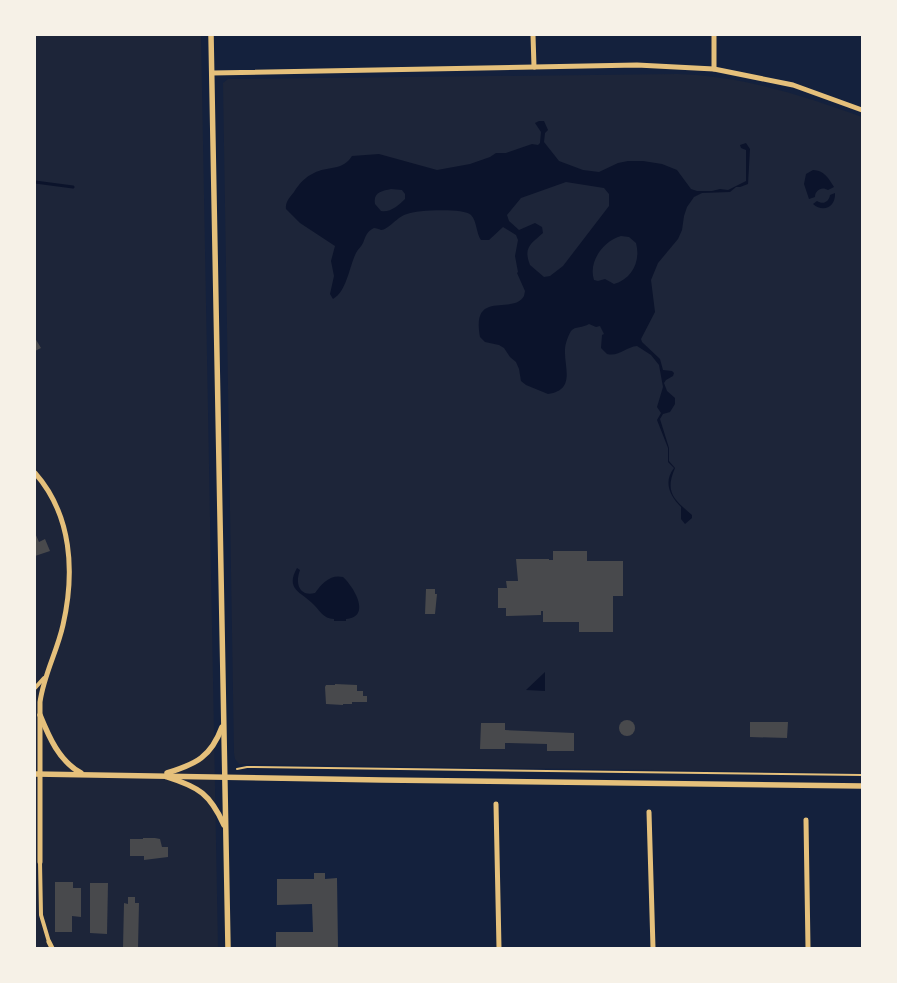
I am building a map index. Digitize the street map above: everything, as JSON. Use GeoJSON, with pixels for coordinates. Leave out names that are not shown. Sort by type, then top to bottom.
{"type":"FeatureCollection","features":[{"type":"Feature","properties":{"kind":"street"},"geometry":{"type":"LineString","coordinates":[[212,35],[228,948]]}},
{"type":"Feature","properties":{"kind":"street"},"geometry":{"type":"LineString","coordinates":[[533,35],[534,67]]}},
{"type":"Feature","properties":{"kind":"street"},"geometry":{"type":"LineString","coordinates":[[714,35],[714,69]]}},
{"type":"Feature","properties":{"kind":"street"},"geometry":{"type":"LineString","coordinates":[[212,73],[636,65],[714,69],[793,85],[862,110]]}},
{"type":"Feature","properties":{"kind":"street"},"geometry":{"type":"LineString","coordinates":[[35,473],[57,507],[66,534],[69,551],[68,587],[63,626],[44,678],[37,774],[42,915],[51,945]]}},
{"type":"Feature","properties":{"kind":"street"},"geometry":{"type":"LineString","coordinates":[[35,688],[44,678]]}},
{"type":"Feature","properties":{"kind":"street"},"geometry":{"type":"LineString","coordinates":[[40,715],[47,734],[65,761],[73,769],[83,774]]}},
{"type":"Feature","properties":{"kind":"street"},"geometry":{"type":"LineString","coordinates":[[160,775],[188,766],[203,758],[213,747],[223,725]]}},
{"type":"Feature","properties":{"kind":"street"},"geometry":{"type":"LineString","coordinates":[[37,774],[862,786]]}},
{"type":"Feature","properties":{"kind":"street"},"geometry":{"type":"LineString","coordinates":[[160,775],[191,785],[199,790],[215,807],[225,828]]}},
{"type":"Feature","properties":{"kind":"street"},"geometry":{"type":"LineString","coordinates":[[496,804],[499,948]]}},
{"type":"Feature","properties":{"kind":"street"},"geometry":{"type":"LineString","coordinates":[[649,812],[653,948]]}},
{"type":"Feature","properties":{"kind":"street"},"geometry":{"type":"LineString","coordinates":[[806,820],[808,948]]}},
{"type":"Feature","properties":{"kind":"path"},"geometry":{"type":"LineString","coordinates":[[224,776],[237,769],[248,767],[862,775]]}},
{"type":"Feature","properties":{"kind":"shaded area"},"geometry":{"type":"Polygon","coordinates":[[[35,35],[201,35],[218,948],[35,948],[35,35]]]}},
{"type":"Feature","properties":{"kind":"shaded area"},"geometry":{"type":"Polygon","coordinates":[[[677,74],[725,78],[771,88],[817,101],[862,117],[862,773],[239,764],[235,759],[234,753],[223,83],[228,79],[677,74]]]}},
{"type":"Feature","properties":{"kind":"shaded area"},"geometry":{"type":"Polygon","coordinates":[[[544,121],[548,130],[545,133],[544,142],[559,161],[583,170],[599,172],[618,163],[628,161],[662,164],[677,170],[691,189],[697,191],[728,190],[746,181],[746,150],[741,148],[740,145],[746,143],[750,149],[748,184],[736,187],[730,192],[702,193],[694,197],[687,207],[678,239],[658,263],[651,280],[655,312],[641,339],[660,359],[663,370],[674,373],[664,383],[667,391],[675,398],[675,404],[670,412],[663,414],[660,419],[669,448],[669,461],[675,468],[671,490],[676,500],[692,515],[692,518],[685,524],[681,519],[681,507],[671,494],[669,489],[669,478],[674,468],[668,462],[668,448],[657,420],[661,413],[657,407],[663,387],[659,365],[651,355],[637,346],[619,353],[607,354],[601,348],[602,335],[604,334],[600,326],[596,327],[589,324],[575,328],[571,331],[566,345],[567,377],[565,383],[557,392],[548,394],[521,381],[516,362],[504,348],[485,342],[480,337],[479,322],[482,313],[487,308],[511,304],[519,301],[524,296],[525,291],[517,273],[515,256],[518,240],[516,235],[503,227],[489,240],[481,240],[471,215],[459,211],[430,211],[407,214],[384,229],[374,228],[368,233],[356,253],[345,285],[333,299],[330,294],[334,276],[331,261],[335,246],[300,223],[286,209],[288,200],[305,179],[319,171],[344,164],[352,156],[379,154],[437,170],[470,164],[496,153],[506,153],[532,144],[538,145],[541,132],[535,123],[544,121]],[[566,182],[521,198],[507,215],[509,221],[519,230],[535,223],[542,227],[543,233],[529,246],[527,254],[530,265],[544,277],[550,276],[563,266],[609,206],[609,194],[604,188],[566,182]],[[384,190],[375,197],[375,204],[381,211],[391,210],[405,199],[405,194],[402,190],[384,190]],[[621,236],[603,247],[595,259],[593,266],[594,280],[605,279],[614,284],[626,278],[634,268],[637,256],[636,243],[629,237],[621,236]]]}},
{"type":"Feature","properties":{"kind":"shaded area"},"geometry":{"type":"Polygon","coordinates":[[[813,170],[823,173],[834,187],[828,190],[819,189],[815,197],[809,199],[804,184],[806,174],[813,170]]]}},
{"type":"Feature","properties":{"kind":"shaded area"},"geometry":{"type":"Polygon","coordinates":[[[835,193],[833,202],[828,207],[821,208],[813,204],[817,201],[825,202],[830,195],[835,193]]]}},
{"type":"Feature","properties":{"kind":"shaded area"},"geometry":{"type":"Polygon","coordinates":[[[297,568],[300,570],[298,584],[300,588],[305,593],[310,594],[315,593],[327,580],[339,576],[343,577],[356,594],[359,607],[358,613],[354,617],[346,619],[346,621],[334,621],[334,619],[324,616],[296,589],[293,581],[297,568]]]}},
{"type":"Feature","properties":{"kind":"shaded area"},"geometry":{"type":"Polygon","coordinates":[[[545,672],[545,691],[526,690],[545,672]]]}},
{"type":"Feature","properties":{"kind":"building"},"geometry":{"type":"Polygon","coordinates":[[[35,338],[41,348],[35,351],[35,338]]]}},
{"type":"Feature","properties":{"kind":"building"},"geometry":{"type":"Polygon","coordinates":[[[35,533],[39,542],[45,539],[50,551],[35,556],[35,533]]]}},
{"type":"Feature","properties":{"kind":"building"},"geometry":{"type":"Polygon","coordinates":[[[553,551],[587,551],[587,561],[623,561],[623,596],[613,596],[613,632],[579,632],[579,622],[543,622],[543,611],[541,611],[541,615],[506,616],[506,608],[498,608],[498,588],[507,588],[506,581],[518,581],[516,559],[553,560],[553,551]]]}},
{"type":"Feature","properties":{"kind":"building"},"geometry":{"type":"Polygon","coordinates":[[[426,589],[435,589],[435,594],[437,594],[435,614],[425,614],[426,589]]]}},
{"type":"Feature","properties":{"kind":"building"},"geometry":{"type":"Polygon","coordinates":[[[326,685],[357,685],[357,691],[363,691],[363,696],[367,696],[367,702],[352,702],[352,704],[343,705],[326,704],[325,687],[326,685]]]}},
{"type":"Feature","properties":{"kind":"building"},"geometry":{"type":"Polygon","coordinates":[[[627,720],[633,722],[635,728],[633,734],[627,736],[621,734],[619,728],[621,722],[627,720]]]}},
{"type":"Feature","properties":{"kind":"building"},"geometry":{"type":"Polygon","coordinates":[[[750,722],[788,722],[787,738],[750,737],[750,722]]]}},
{"type":"Feature","properties":{"kind":"building"},"geometry":{"type":"Polygon","coordinates":[[[481,723],[505,723],[505,730],[574,733],[574,751],[547,751],[547,744],[505,743],[505,749],[480,749],[481,723]]]}},
{"type":"Feature","properties":{"kind":"building"},"geometry":{"type":"Polygon","coordinates":[[[130,839],[160,839],[162,847],[168,847],[168,857],[144,860],[144,856],[130,856],[130,839]]]}},
{"type":"Feature","properties":{"kind":"building"},"geometry":{"type":"Polygon","coordinates":[[[314,873],[325,873],[325,879],[337,878],[338,948],[276,948],[276,932],[313,932],[312,904],[277,905],[277,879],[314,879],[314,873]]]}},
{"type":"Feature","properties":{"kind":"building"},"geometry":{"type":"Polygon","coordinates":[[[55,882],[73,882],[73,888],[81,888],[81,917],[72,916],[72,932],[55,932],[55,882]]]}},
{"type":"Feature","properties":{"kind":"building"},"geometry":{"type":"Polygon","coordinates":[[[90,883],[108,883],[107,934],[90,933],[90,883]]]}},
{"type":"Feature","properties":{"kind":"building"},"geometry":{"type":"Polygon","coordinates":[[[128,897],[135,897],[135,903],[139,903],[138,948],[123,948],[124,903],[128,904],[128,897]]]}},
{"type":"Feature","properties":{"kind":"waterway"},"geometry":{"type":"LineString","coordinates":[[35,182],[73,187]]}}]}
